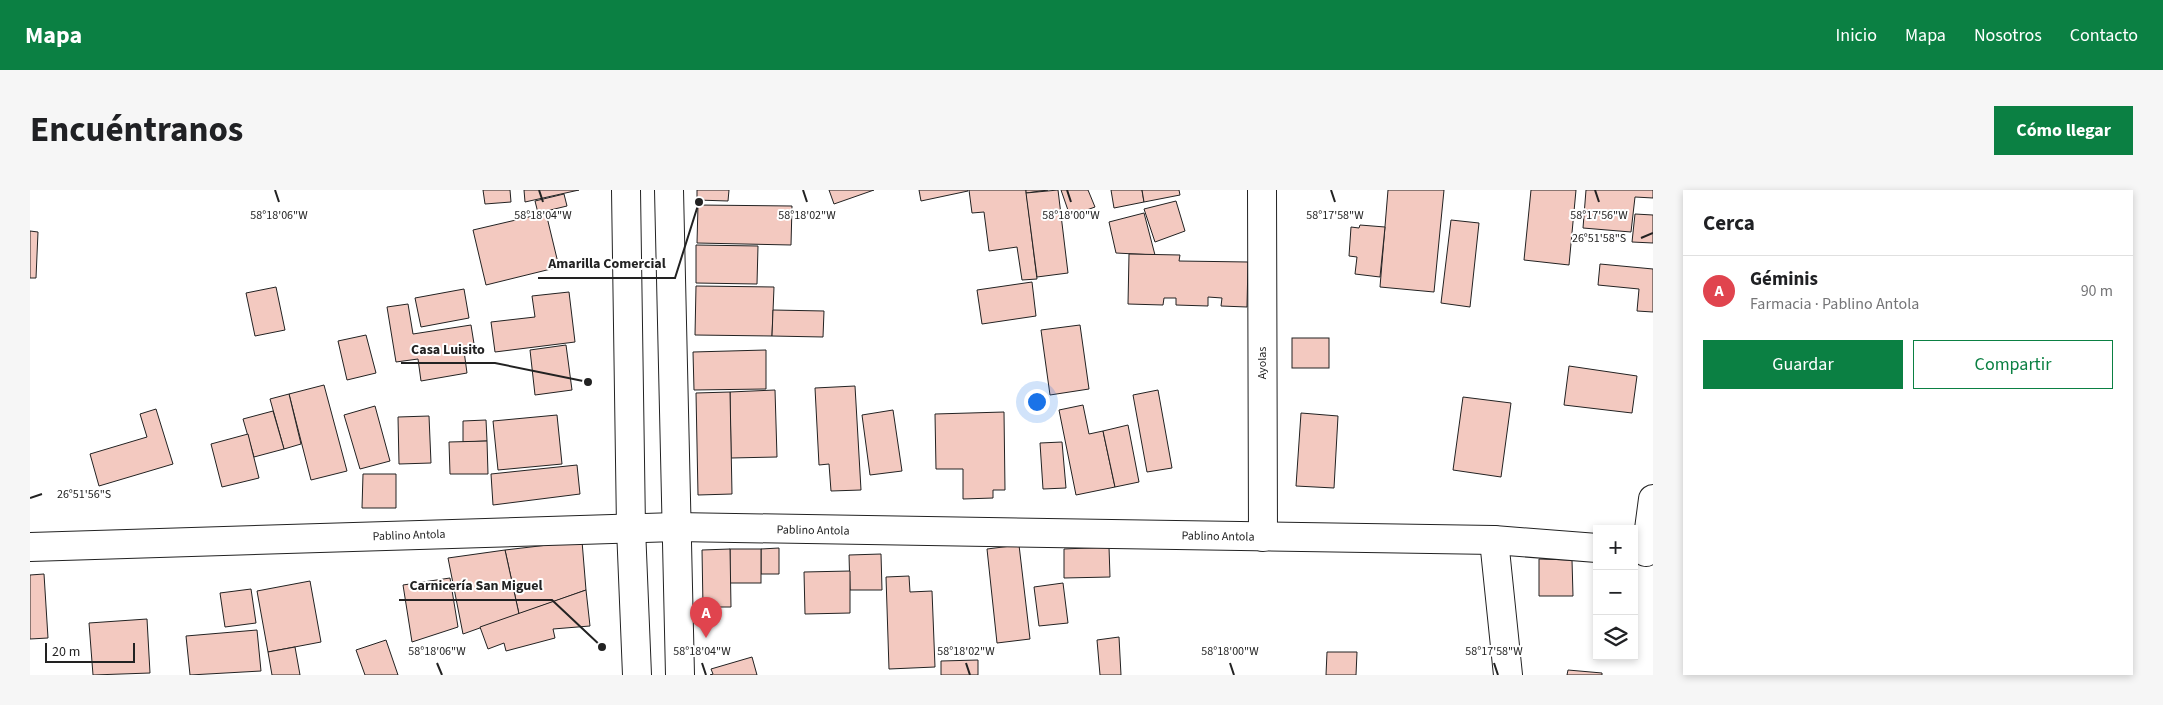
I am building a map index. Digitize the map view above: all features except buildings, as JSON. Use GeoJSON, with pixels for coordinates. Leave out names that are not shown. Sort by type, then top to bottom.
{"type":"FeatureCollection","features":[{"type":"Feature","properties":{"kind":"street"},"geometry":{"type":"LineString","coordinates":[[626,190],[631,528],[637,675]]}},
{"type":"Feature","properties":{"kind":"street"},"geometry":{"type":"LineString","coordinates":[[669,190],[680,675]]}},
{"type":"Feature","properties":{"kind":"street","name":"Ayolas"},"geometry":{"type":"LineString","coordinates":[[1262,190],[1263,537]]}},
{"type":"Feature","properties":{"kind":"street"},"geometry":{"type":"LineString","coordinates":[[1644,552],[1653,499]]}},
{"type":"Feature","properties":{"kind":"street","name":"Pablino Antola"},"geometry":{"type":"LineString","coordinates":[[30,547],[676,528],[1494,540],[1593,548]]}},
{"type":"Feature","properties":{"kind":"street"},"geometry":{"type":"LineString","coordinates":[[1494,540],[1508,675]]}},
{"type":"Feature","properties":{"kind":"place","name":"Amarilla Comercial"},"geometry":{"type":"Point","coordinates":[699,202]}},
{"type":"Feature","properties":{"kind":"place","name":"Casa Luisito"},"geometry":{"type":"Point","coordinates":[588,382]}},
{"type":"Feature","properties":{"kind":"place","name":"Géminis"},"geometry":{"type":"Point","coordinates":[706,638]}},
{"type":"Feature","properties":{"kind":"place","name":"Carnicería San Miguel"},"geometry":{"type":"Point","coordinates":[602,647]}}]}
